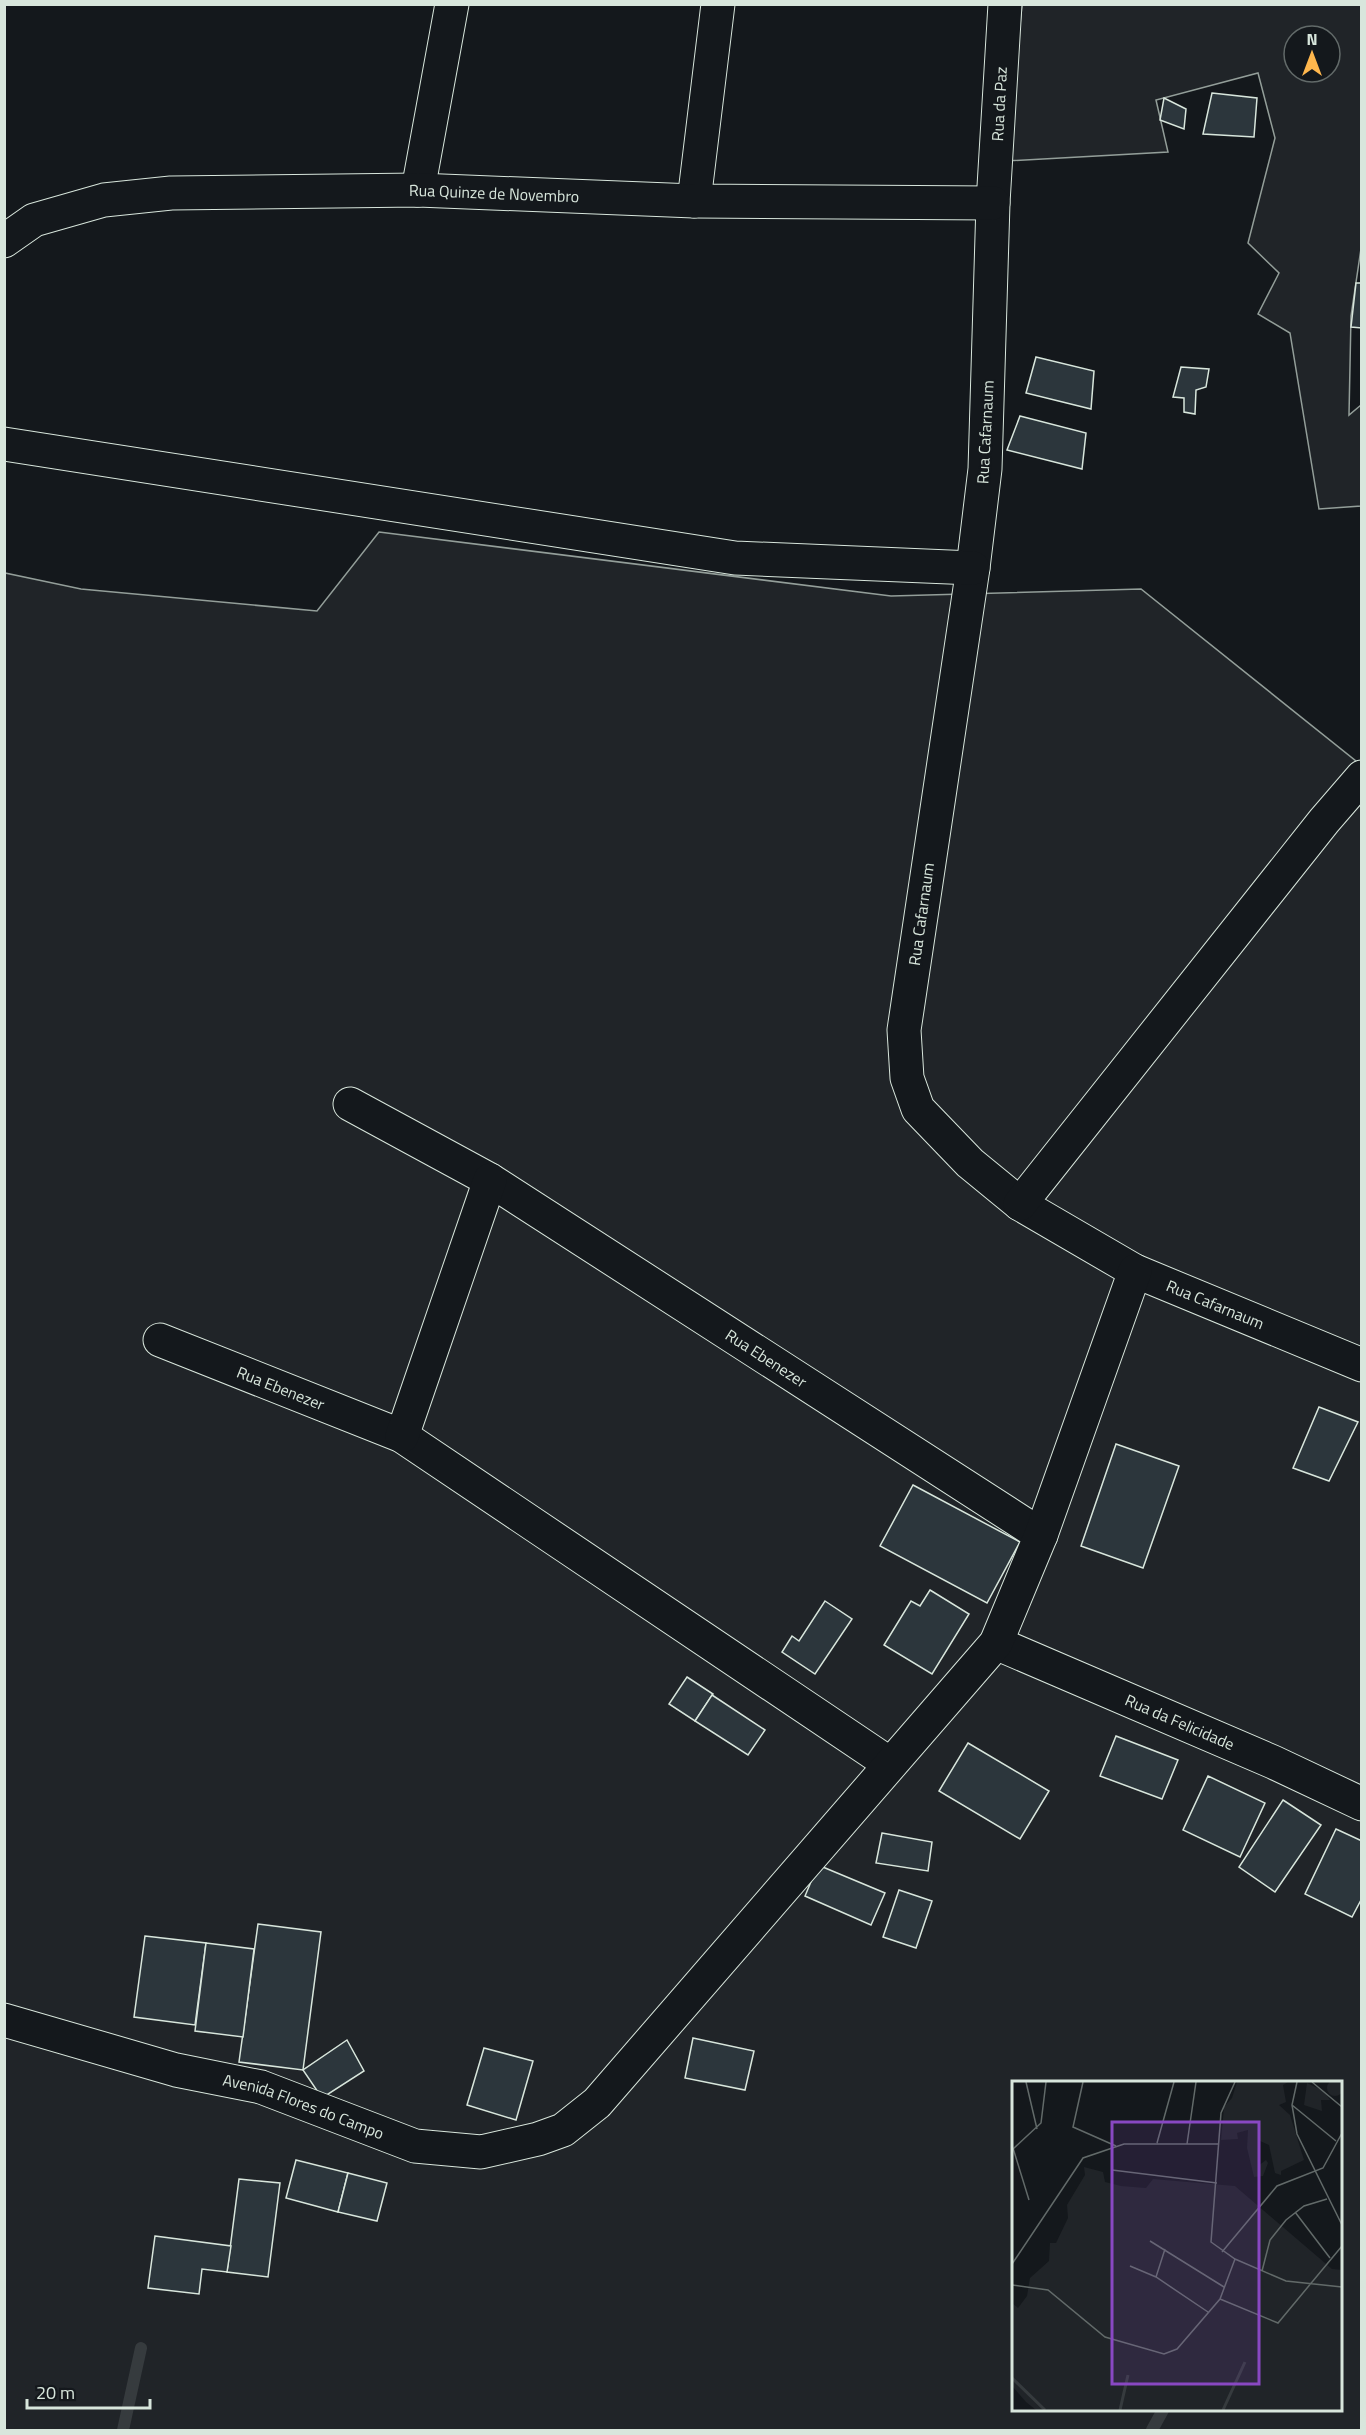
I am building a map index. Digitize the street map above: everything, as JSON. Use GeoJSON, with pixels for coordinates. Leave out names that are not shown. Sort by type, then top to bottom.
{"type":"FeatureCollection","features":[{"type":"Feature","properties":{"kind":"street"},"geometry":{"type":"LineString","coordinates":[[418,190],[452,4]]}},
{"type":"Feature","properties":{"kind":"street"},"geometry":{"type":"LineString","coordinates":[[694,201],[718,4]]}},
{"type":"Feature","properties":{"kind":"street","name":"Rua da Paz"},"geometry":{"type":"LineString","coordinates":[[993,202],[1005,4]]}},
{"type":"Feature","properties":{"kind":"street","name":"Rua Quinze de Novembro"},"geometry":{"type":"LineString","coordinates":[[4,241],[19,213],[104,200],[171,193],[418,190],[694,201],[993,202]]}},
{"type":"Feature","properties":{"kind":"street","name":"Rua Cafarnaum"},"geometry":{"type":"LineString","coordinates":[[993,202],[985,469],[973,568],[904,1030],[908,1078],[918,1109],[970,1163],[1020,1204],[1135,1271],[1362,1365]]}},
{"type":"Feature","properties":{"kind":"street"},"geometry":{"type":"LineString","coordinates":[[4,444],[735,558],[973,568]]}},
{"type":"Feature","properties":{"kind":"street"},"geometry":{"type":"LineString","coordinates":[[1020,1204],[1324,820],[1362,777]]}},
{"type":"Feature","properties":{"kind":"street","name":"Rua Ebenezer"},"geometry":{"type":"LineString","coordinates":[[350,1104],[490,1180],[1041,1535]]}},
{"type":"Feature","properties":{"kind":"street"},"geometry":{"type":"LineString","coordinates":[[402,1436],[490,1180]]}},
{"type":"Feature","properties":{"kind":"street","name":"Avenida Flores do Campo"},"geometry":{"type":"LineString","coordinates":[[4,2020],[176,2070],[261,2087],[415,2146],[481,2152],[538,2139],[562,2130],[597,2103],[996,1643],[1041,1535],[1135,1271]]}},
{"type":"Feature","properties":{"kind":"street","name":"Rua Ebenezer"},"geometry":{"type":"LineString","coordinates":[[160,1340],[402,1436],[890,1764]]}},
{"type":"Feature","properties":{"kind":"street","name":"Rua da Felicidade"},"geometry":{"type":"LineString","coordinates":[[996,1643],[1273,1762],[1362,1804]]}},
{"type":"Feature","properties":{"kind":"shaded area"},"geometry":{"type":"Polygon","coordinates":[[[1022,5],[1361,5],[1362,242],[1351,316],[1349,415],[1361,405],[1361,506],[1319,509],[1290,333],[1258,314],[1279,273],[1248,243],[1275,138],[1258,73],[1156,100],[1168,152],[1006,161],[1022,5]]]}},
{"type":"Feature","properties":{"kind":"shaded area"},"geometry":{"type":"Polygon","coordinates":[[[379,532],[891,596],[1141,589],[1361,765],[1361,2430],[5,2430],[5,573],[81,589],[317,611],[379,532]]]}},
{"type":"Feature","properties":{"kind":"building"},"geometry":{"type":"Polygon","coordinates":[[[1212,93],[1257,98],[1254,137],[1203,134],[1212,93]]]}},
{"type":"Feature","properties":{"kind":"building"},"geometry":{"type":"Polygon","coordinates":[[[1164,98],[1186,109],[1184,129],[1160,120],[1164,98]]]}},
{"type":"Feature","properties":{"kind":"building"},"geometry":{"type":"Polygon","coordinates":[[[1356,283],[1362,283],[1362,328],[1351,327],[1356,283]]]}},
{"type":"Feature","properties":{"kind":"building"},"geometry":{"type":"Polygon","coordinates":[[[1036,357],[1094,371],[1091,409],[1026,393],[1036,357]]]}},
{"type":"Feature","properties":{"kind":"building"},"geometry":{"type":"Polygon","coordinates":[[[1181,367],[1209,369],[1206,387],[1196,390],[1195,414],[1184,412],[1184,398],[1173,397],[1181,367]]]}},
{"type":"Feature","properties":{"kind":"building"},"geometry":{"type":"Polygon","coordinates":[[[1020,416],[1086,433],[1082,469],[1007,450],[1020,416]]]}},
{"type":"Feature","properties":{"kind":"building"},"geometry":{"type":"Polygon","coordinates":[[[1319,1407],[1358,1422],[1329,1481],[1293,1468],[1319,1407]]]}},
{"type":"Feature","properties":{"kind":"building"},"geometry":{"type":"Polygon","coordinates":[[[1116,1444],[1179,1466],[1143,1568],[1081,1546],[1116,1444]]]}},
{"type":"Feature","properties":{"kind":"building"},"geometry":{"type":"Polygon","coordinates":[[[913,1485],[1020,1542],[987,1603],[880,1546],[913,1485]]]}},
{"type":"Feature","properties":{"kind":"building"},"geometry":{"type":"Polygon","coordinates":[[[930,1590],[969,1614],[932,1674],[884,1645],[911,1601],[920,1606],[930,1590]]]}},
{"type":"Feature","properties":{"kind":"building"},"geometry":{"type":"Polygon","coordinates":[[[825,1601],[852,1619],[815,1674],[782,1652],[792,1636],[799,1641],[825,1601]]]}},
{"type":"Feature","properties":{"kind":"building"},"geometry":{"type":"Polygon","coordinates":[[[687,1677],[713,1694],[695,1721],[669,1704],[687,1677]]]}},
{"type":"Feature","properties":{"kind":"building"},"geometry":{"type":"Polygon","coordinates":[[[712,1695],[765,1730],[748,1755],[695,1721],[712,1695]]]}},
{"type":"Feature","properties":{"kind":"building"},"geometry":{"type":"Polygon","coordinates":[[[1116,1736],[1178,1760],[1162,1799],[1100,1776],[1116,1736]]]}},
{"type":"Feature","properties":{"kind":"building"},"geometry":{"type":"Polygon","coordinates":[[[968,1743],[1049,1791],[1020,1839],[939,1791],[968,1743]]]}},
{"type":"Feature","properties":{"kind":"building"},"geometry":{"type":"Polygon","coordinates":[[[1208,1776],[1265,1803],[1240,1857],[1183,1830],[1208,1776]]]}},
{"type":"Feature","properties":{"kind":"building"},"geometry":{"type":"Polygon","coordinates":[[[1283,1800],[1321,1825],[1275,1892],[1239,1867],[1283,1800]]]}},
{"type":"Feature","properties":{"kind":"building"},"geometry":{"type":"Polygon","coordinates":[[[1336,1829],[1362,1841],[1362,1898],[1352,1917],[1305,1894],[1336,1829]]]}},
{"type":"Feature","properties":{"kind":"building"},"geometry":{"type":"Polygon","coordinates":[[[882,1833],[932,1842],[928,1871],[876,1863],[882,1833]]]}},
{"type":"Feature","properties":{"kind":"building"},"geometry":{"type":"Polygon","coordinates":[[[818,1865],[885,1893],[871,1925],[805,1896],[818,1865]]]}},
{"type":"Feature","properties":{"kind":"building"},"geometry":{"type":"Polygon","coordinates":[[[899,1890],[932,1901],[916,1948],[883,1937],[899,1890]]]}},
{"type":"Feature","properties":{"kind":"building"},"geometry":{"type":"Polygon","coordinates":[[[258,1924],[321,1932],[303,2070],[239,2062],[258,1924]]]}},
{"type":"Feature","properties":{"kind":"building"},"geometry":{"type":"Polygon","coordinates":[[[145,1936],[206,1943],[195,2025],[134,2017],[145,1936]]]}},
{"type":"Feature","properties":{"kind":"building"},"geometry":{"type":"Polygon","coordinates":[[[206,1943],[254,1949],[243,2037],[195,2031],[206,1943]]]}},
{"type":"Feature","properties":{"kind":"building"},"geometry":{"type":"Polygon","coordinates":[[[693,2038],[754,2051],[745,2090],[685,2078],[693,2038]]]}},
{"type":"Feature","properties":{"kind":"building"},"geometry":{"type":"Polygon","coordinates":[[[347,2040],[364,2071],[322,2098],[303,2070],[347,2040]]]}},
{"type":"Feature","properties":{"kind":"building"},"geometry":{"type":"Polygon","coordinates":[[[484,2048],[533,2061],[516,2120],[467,2105],[484,2048]]]}},
{"type":"Feature","properties":{"kind":"building"},"geometry":{"type":"Polygon","coordinates":[[[296,2160],[348,2173],[338,2212],[286,2198],[296,2160]]]}},
{"type":"Feature","properties":{"kind":"building"},"geometry":{"type":"Polygon","coordinates":[[[348,2173],[387,2183],[377,2221],[338,2212],[348,2173]]]}},
{"type":"Feature","properties":{"kind":"building"},"geometry":{"type":"Polygon","coordinates":[[[239,2179],[280,2183],[268,2277],[227,2272],[239,2179]]]}},
{"type":"Feature","properties":{"kind":"building"},"geometry":{"type":"Polygon","coordinates":[[[155,2236],[231,2246],[227,2272],[202,2269],[199,2294],[148,2288],[155,2236]]]}},
{"type":"Feature","properties":{"kind":"waterway"},"geometry":{"type":"LineString","coordinates":[[123,2430],[141,2348]]}},
{"type":"Feature","properties":{"kind":"waterway"},"geometry":{"type":"LineString","coordinates":[[1152,2430],[1162,2411]]}}]}
